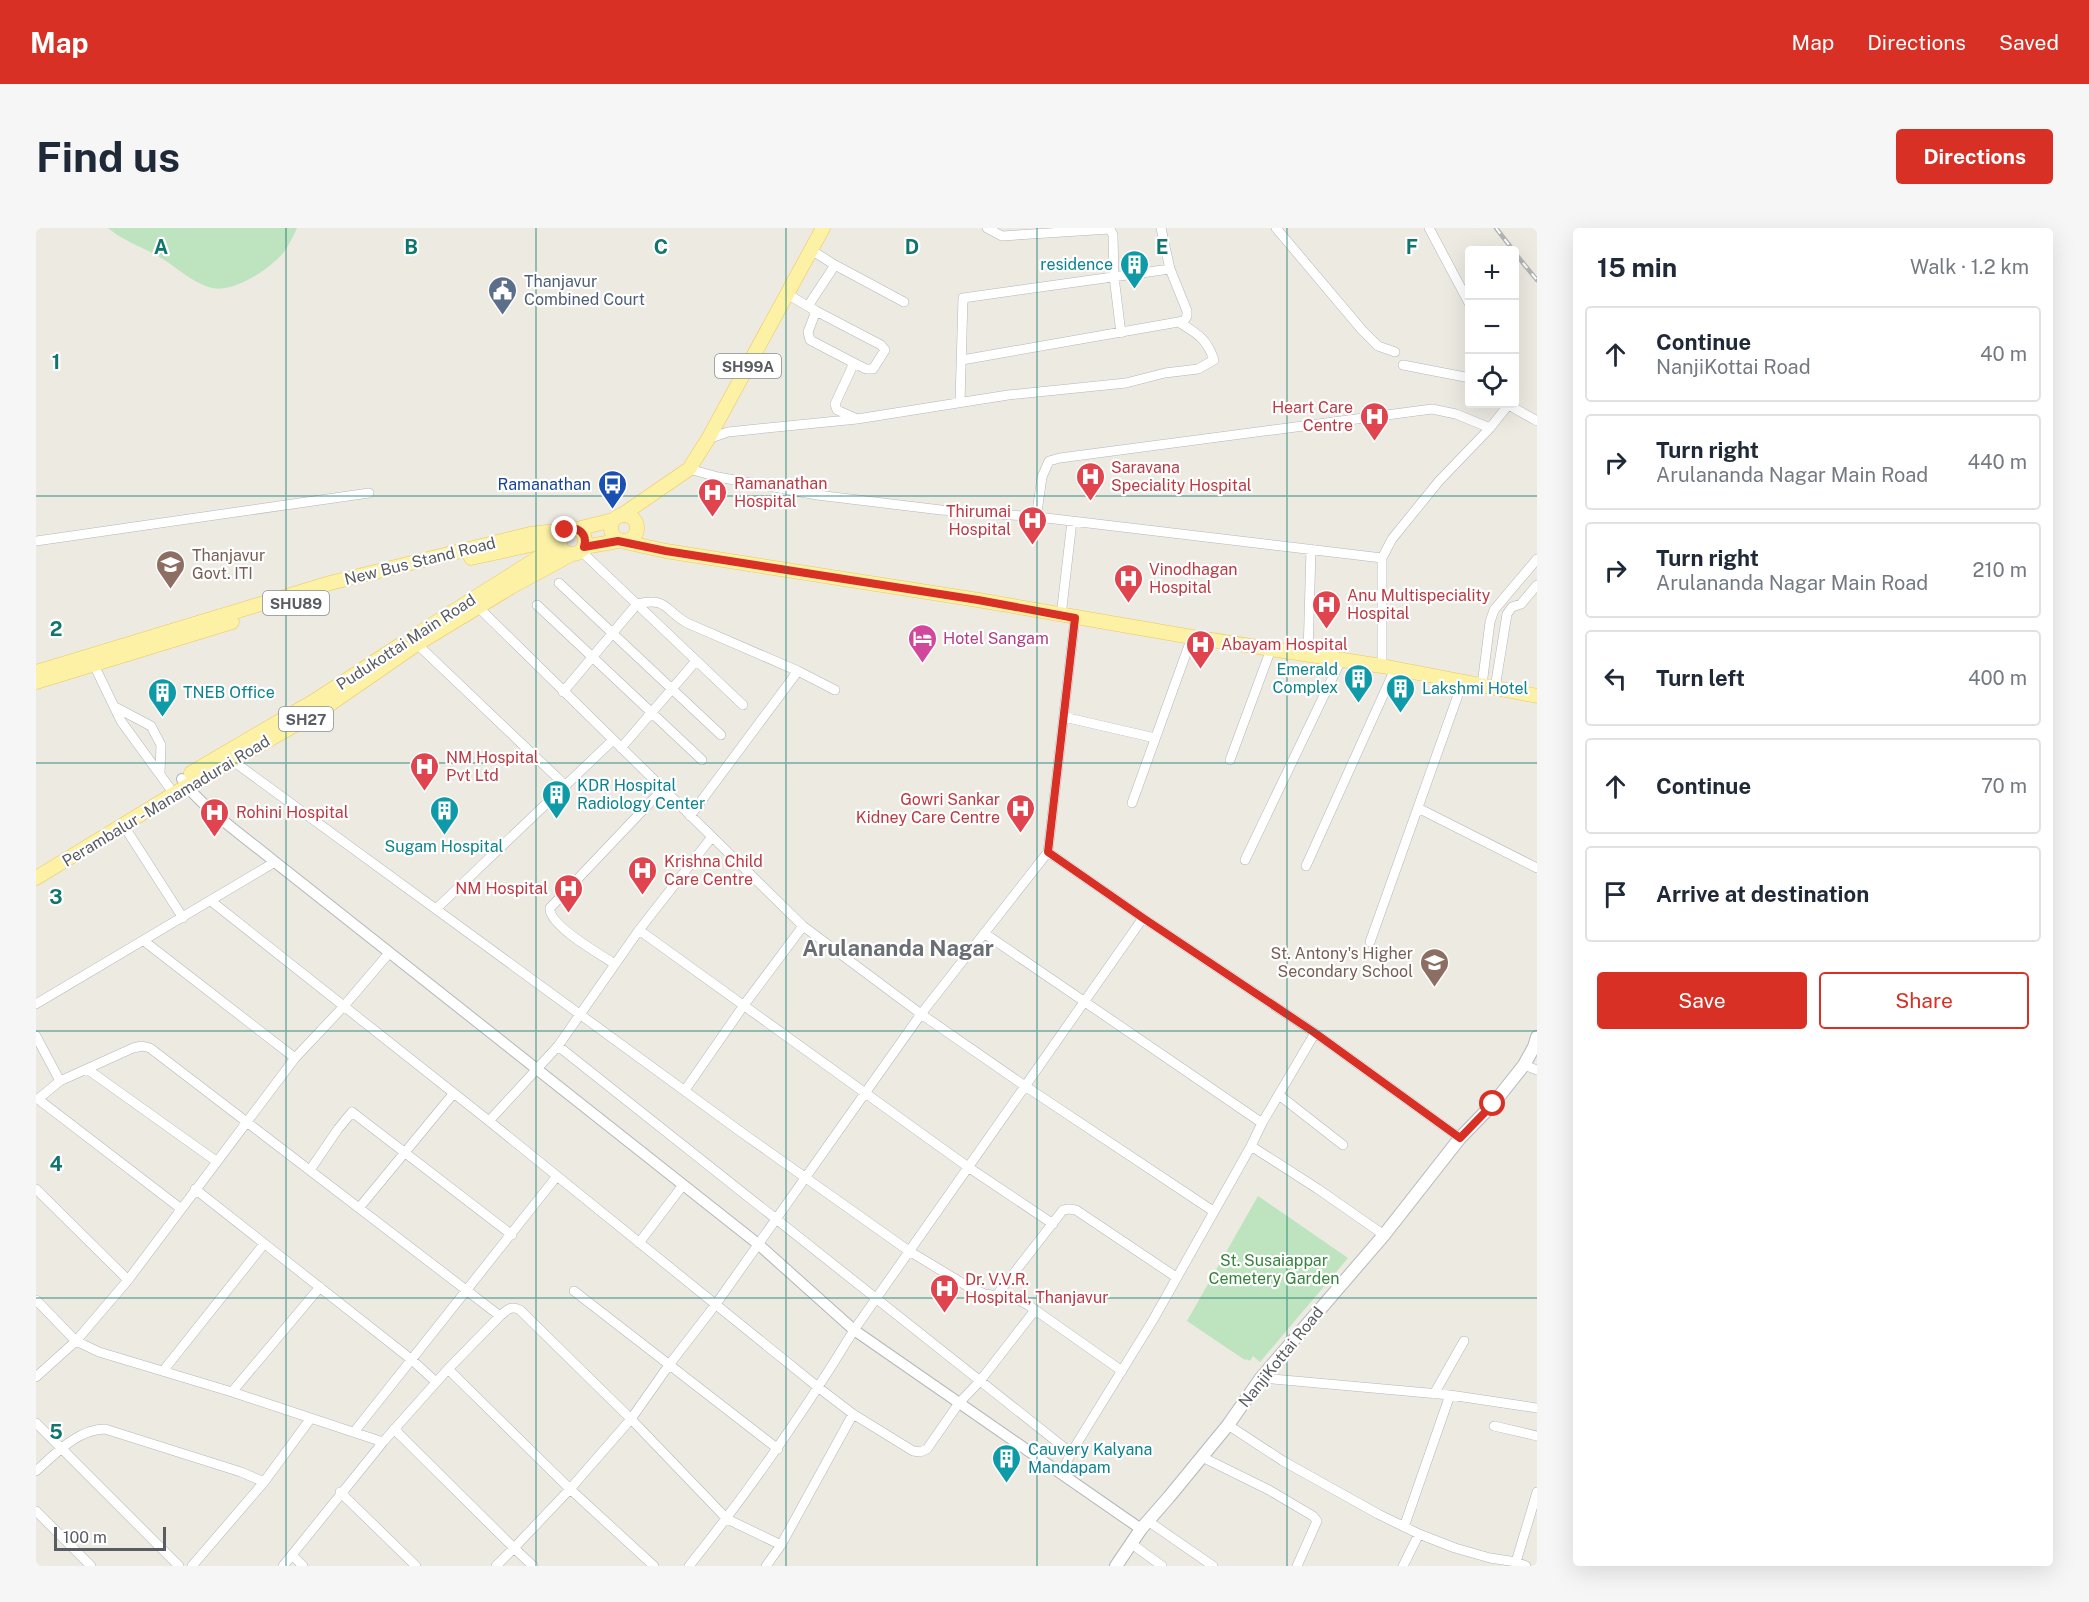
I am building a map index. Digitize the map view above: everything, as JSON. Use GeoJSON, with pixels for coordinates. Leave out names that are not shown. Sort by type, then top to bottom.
{"type":"FeatureCollection","features":[{"type":"Feature","properties":{"kind":"main road","name":"SH99A"},"geometry":{"type":"LineString","coordinates":[[618,517],[689,469],[708,440],[823,228]]}},
{"type":"Feature","properties":{"kind":"main road","name":"SH99A"},"geometry":{"type":"LineString","coordinates":[[636,525],[657,490]]}},
{"type":"Feature","properties":{"kind":"main road"},"geometry":{"type":"LineString","coordinates":[[666,551],[629,516],[618,517],[610,531],[622,541],[666,551],[978,600],[1192,638],[1389,667],[1537,696]]}},
{"type":"Feature","properties":{"kind":"main road","name":"SHU89"},"geometry":{"type":"LineString","coordinates":[[571,530],[618,517]]}},
{"type":"Feature","properties":{"kind":"main road"},"geometry":{"type":"LineString","coordinates":[[622,541],[632,539],[636,525]]}},
{"type":"Feature","properties":{"kind":"main road"},"geometry":{"type":"LineString","coordinates":[[571,530],[581,531],[585,539],[579,550],[565,551],[560,544],[560,536],[571,530]]}},
{"type":"Feature","properties":{"kind":"main road","name":"New Bus Stand Road"},"geometry":{"type":"LineString","coordinates":[[36,672],[330,583],[530,534],[571,530]]}},
{"type":"Feature","properties":{"kind":"main road","name":"Perambalur - Manamadurai Road"},"geometry":{"type":"LineString","coordinates":[[36,878],[75,850],[124,825],[184,782],[234,761],[317,706],[417,645],[475,604],[579,550],[622,541]]}},
{"type":"Feature","properties":{"kind":"main road","name":"New Bus Stand Road"},"geometry":{"type":"LineString","coordinates":[[36,682],[328,593],[535,544],[560,544]]}},
{"type":"Feature","properties":{"kind":"main road","name":"Pudukottai Main Road"},"geometry":{"type":"LineString","coordinates":[[36,868],[75,850],[169,787],[184,782],[317,706],[475,604],[560,544]]}},
{"type":"Feature","properties":{"kind":"main road","name":"NanjiKottai Road"},"geometry":{"type":"LineString","coordinates":[[1116,1566],[1144,1525],[1228,1425],[1261,1378],[1384,1235],[1460,1138],[1493,1104],[1524,1065],[1536,1042]]}},
{"type":"Feature","properties":{"kind":"street"},"geometry":{"type":"LineString","coordinates":[[987,228],[1002,236],[1110,229],[1113,235],[1114,277],[1121,333]]}},
{"type":"Feature","properties":{"kind":"street"},"geometry":{"type":"LineString","coordinates":[[962,360],[1180,323],[1186,320],[1186,311],[1170,269],[1161,228]]}},
{"type":"Feature","properties":{"kind":"street"},"geometry":{"type":"LineString","coordinates":[[1275,228],[1362,330],[1378,346],[1395,352]]}},
{"type":"Feature","properties":{"kind":"street"},"geometry":{"type":"LineString","coordinates":[[1429,228],[1467,300]]}},
{"type":"Feature","properties":{"kind":"street"},"geometry":{"type":"LineString","coordinates":[[811,250],[903,302]]}},
{"type":"Feature","properties":{"kind":"street"},"geometry":{"type":"LineString","coordinates":[[787,294],[812,308],[881,345],[885,350],[873,369],[866,369],[810,340],[808,332],[812,308],[835,265]]}},
{"type":"Feature","properties":{"kind":"street"},"geometry":{"type":"LineString","coordinates":[[960,402],[963,298],[1170,269]]}},
{"type":"Feature","properties":{"kind":"street"},"geometry":{"type":"LineString","coordinates":[[708,440],[728,432],[857,419],[960,402],[1083,386],[1125,383],[1198,369],[1214,360],[1203,338],[1180,323]]}},
{"type":"Feature","properties":{"kind":"street"},"geometry":{"type":"LineString","coordinates":[[854,363],[835,404],[837,410],[857,419]]}},
{"type":"Feature","properties":{"kind":"street"},"geometry":{"type":"LineString","coordinates":[[1403,365],[1465,377]]}},
{"type":"Feature","properties":{"kind":"street"},"geometry":{"type":"LineString","coordinates":[[1306,866],[1389,667],[1382,558],[1392,539],[1439,481],[1490,428],[1505,408]]}},
{"type":"Feature","properties":{"kind":"street"},"geometry":{"type":"LineString","coordinates":[[1515,408],[1537,421]]}},
{"type":"Feature","properties":{"kind":"street"},"geometry":{"type":"LineString","coordinates":[[1038,517],[1042,477],[1049,460],[1432,409],[1456,414],[1490,428]]}},
{"type":"Feature","properties":{"kind":"street"},"geometry":{"type":"LineString","coordinates":[[689,469],[718,477],[817,495],[941,510],[1038,517],[1382,558]]}},
{"type":"Feature","properties":{"kind":"street"},"geometry":{"type":"LineString","coordinates":[[36,541],[369,493]]}},
{"type":"Feature","properties":{"kind":"street"},"geometry":{"type":"LineString","coordinates":[[496,1566],[570,1489],[632,1419],[921,1014],[1048,852],[1064,717],[1072,521]]}},
{"type":"Feature","properties":{"kind":"street"},"geometry":{"type":"LineString","coordinates":[[1308,655],[1311,549]]}},
{"type":"Feature","properties":{"kind":"street"},"geometry":{"type":"LineString","coordinates":[[579,550],[743,705]]}},
{"type":"Feature","properties":{"kind":"street"},"geometry":{"type":"LineString","coordinates":[[1488,686],[1490,622],[1494,610],[1537,559]]}},
{"type":"Feature","properties":{"kind":"street"},"geometry":{"type":"LineString","coordinates":[[559,583],[721,735]]}},
{"type":"Feature","properties":{"kind":"street"},"geometry":{"type":"LineString","coordinates":[[1488,686],[1507,614],[1512,607],[1521,604],[1537,585]]}},
{"type":"Feature","properties":{"kind":"street"},"geometry":{"type":"LineString","coordinates":[[563,692],[637,604],[651,601],[659,602],[677,618],[687,623],[836,690]]}},
{"type":"Feature","properties":{"kind":"street"},"geometry":{"type":"LineString","coordinates":[[475,604],[803,926],[921,1014],[1213,1211]]}},
{"type":"Feature","properties":{"kind":"street"},"geometry":{"type":"LineString","coordinates":[[537,605],[702,760]]}},
{"type":"Feature","properties":{"kind":"street"},"geometry":{"type":"LineString","coordinates":[[1132,803],[1192,638]]}},
{"type":"Feature","properties":{"kind":"street"},"geometry":{"type":"LineString","coordinates":[[417,645],[566,786]]}},
{"type":"Feature","properties":{"kind":"street"},"geometry":{"type":"LineString","coordinates":[[1230,760],[1271,649]]}},
{"type":"Feature","properties":{"kind":"street"},"geometry":{"type":"LineString","coordinates":[[1245,860],[1341,660]]}},
{"type":"Feature","properties":{"kind":"street"},"geometry":{"type":"LineString","coordinates":[[621,748],[696,661]]}},
{"type":"Feature","properties":{"kind":"street"},"geometry":{"type":"LineString","coordinates":[[94,664],[121,721],[169,787]]}},
{"type":"Feature","properties":{"kind":"street"},"geometry":{"type":"LineString","coordinates":[[690,816],[798,671]]}},
{"type":"Feature","properties":{"kind":"street"},"geometry":{"type":"LineString","coordinates":[[1370,942],[1464,681]]}},
{"type":"Feature","properties":{"kind":"street"},"geometry":{"type":"LineString","coordinates":[[115,707],[151,726],[161,745],[160,774]]}},
{"type":"Feature","properties":{"kind":"street"},"geometry":{"type":"LineString","coordinates":[[1064,717],[1155,738]]}},
{"type":"Feature","properties":{"kind":"street"},"geometry":{"type":"LineString","coordinates":[[436,909],[613,740]]}},
{"type":"Feature","properties":{"kind":"street"},"geometry":{"type":"LineString","coordinates":[[234,761],[805,1178],[909,1251],[967,1286],[985,1294],[1017,1299],[1122,1371]]}},
{"type":"Feature","properties":{"kind":"street"},"geometry":{"type":"LineString","coordinates":[[184,782],[275,862],[758,1244],[854,1330],[1061,1474],[1213,1566]]}},
{"type":"Feature","properties":{"kind":"street"},"geometry":{"type":"LineString","coordinates":[[615,964],[574,938],[551,916],[550,908],[663,789]]}},
{"type":"Feature","properties":{"kind":"street"},"geometry":{"type":"LineString","coordinates":[[1418,808],[1537,868]]}},
{"type":"Feature","properties":{"kind":"street"},"geometry":{"type":"LineString","coordinates":[[124,825],[183,918]]}},
{"type":"Feature","properties":{"kind":"street"},"geometry":{"type":"LineString","coordinates":[[489,1121],[558,1046],[639,930],[711,838]]}},
{"type":"Feature","properties":{"kind":"street"},"geometry":{"type":"LineString","coordinates":[[1048,852],[1315,1033],[1460,1138]]}},
{"type":"Feature","properties":{"kind":"street"},"geometry":{"type":"LineString","coordinates":[[36,1004],[275,862]]}},
{"type":"Feature","properties":{"kind":"street"},"geometry":{"type":"LineString","coordinates":[[211,901],[489,1121],[819,1388],[853,1413],[913,1450],[920,1452],[927,1449],[959,1403],[980,1381],[1035,1310]]}},
{"type":"Feature","properties":{"kind":"street"},"geometry":{"type":"LineString","coordinates":[[689,1566],[778,1449],[854,1330],[1143,918]]}},
{"type":"Feature","properties":{"kind":"street"},"geometry":{"type":"LineString","coordinates":[[685,1090],[803,926]]}},
{"type":"Feature","properties":{"kind":"street"},"geometry":{"type":"LineString","coordinates":[[639,930],[968,1167],[1053,1224]]}},
{"type":"Feature","properties":{"kind":"street"},"geometry":{"type":"LineString","coordinates":[[984,933],[1262,1123]]}},
{"type":"Feature","properties":{"kind":"street"},"geometry":{"type":"LineString","coordinates":[[144,941],[295,1058]]}},
{"type":"Feature","properties":{"kind":"street"},"geometry":{"type":"LineString","coordinates":[[36,1377],[76,1341],[128,1280],[295,1058],[344,1006],[389,953]]}},
{"type":"Feature","properties":{"kind":"street"},"geometry":{"type":"LineString","coordinates":[[1061,1474],[1071,1453],[1122,1371],[1315,1033]]}},
{"type":"Feature","properties":{"kind":"street"},"geometry":{"type":"LineString","coordinates":[[36,1036],[60,1081]]}},
{"type":"Feature","properties":{"kind":"street"},"geometry":{"type":"LineString","coordinates":[[180,1208],[37,1099],[60,1081],[133,1048],[142,1046],[150,1048],[500,1316]]}},
{"type":"Feature","properties":{"kind":"street"},"geometry":{"type":"LineString","coordinates":[[558,1046],[1071,1453]]}},
{"type":"Feature","properties":{"kind":"street"},"geometry":{"type":"LineString","coordinates":[[1524,1065],[1537,1070]]}},
{"type":"Feature","properties":{"kind":"street"},"geometry":{"type":"LineString","coordinates":[[87,1069],[216,1161]]}},
{"type":"Feature","properties":{"kind":"street"},"geometry":{"type":"LineString","coordinates":[[359,1208],[453,1094]]}},
{"type":"Feature","properties":{"kind":"street"},"geometry":{"type":"LineString","coordinates":[[1279,1095],[1343,1145]]}},
{"type":"Feature","properties":{"kind":"street"},"geometry":{"type":"LineString","coordinates":[[310,1170],[352,1112],[512,1234]]}},
{"type":"Feature","properties":{"kind":"street"},"geometry":{"type":"LineString","coordinates":[[1251,1146],[1384,1235]]}},
{"type":"Feature","properties":{"kind":"street"},"geometry":{"type":"LineString","coordinates":[[354,1432],[557,1176]]}},
{"type":"Feature","properties":{"kind":"street"},"geometry":{"type":"LineString","coordinates":[[639,1243],[683,1185]]}},
{"type":"Feature","properties":{"kind":"street"},"geometry":{"type":"LineString","coordinates":[[36,1189],[128,1280]]}},
{"type":"Feature","properties":{"kind":"street"},"geometry":{"type":"LineString","coordinates":[[195,1189],[412,1360],[436,1383]]}},
{"type":"Feature","properties":{"kind":"street"},"geometry":{"type":"LineString","coordinates":[[996,1296],[1063,1210],[1069,1209],[1076,1210],[1176,1277]]}},
{"type":"Feature","properties":{"kind":"street"},"geometry":{"type":"LineString","coordinates":[[163,1371],[264,1244]]}},
{"type":"Feature","properties":{"kind":"street"},"geometry":{"type":"LineString","coordinates":[[232,1392],[320,1287]]}},
{"type":"Feature","properties":{"kind":"street"},"geometry":{"type":"LineString","coordinates":[[574,1291],[778,1449]]}},
{"type":"Feature","properties":{"kind":"street"},"geometry":{"type":"LineString","coordinates":[[36,1300],[76,1341],[99,1352],[232,1392],[383,1442]]}},
{"type":"Feature","properties":{"kind":"street"},"geometry":{"type":"LineString","coordinates":[[283,1566],[340,1492],[394,1429],[500,1316],[514,1307],[520,1310],[632,1419],[727,1519],[781,1545]]}},
{"type":"Feature","properties":{"kind":"street"},"geometry":{"type":"LineString","coordinates":[[1434,1394],[1464,1341]]}},
{"type":"Feature","properties":{"kind":"street"},"geometry":{"type":"LineString","coordinates":[[448,1369],[570,1489],[654,1566]]}},
{"type":"Feature","properties":{"kind":"street"},"geometry":{"type":"LineString","coordinates":[[1261,1378],[1450,1395],[1537,1408]]}},
{"type":"Feature","properties":{"kind":"street"},"geometry":{"type":"LineString","coordinates":[[1404,1527],[1450,1395]]}},
{"type":"Feature","properties":{"kind":"street"},"geometry":{"type":"LineString","coordinates":[[766,1566],[781,1545],[853,1413]]}},
{"type":"Feature","properties":{"kind":"street"},"geometry":{"type":"LineString","coordinates":[[192,1566],[264,1482],[311,1418]]}},
{"type":"Feature","properties":{"kind":"street"},"geometry":{"type":"LineString","coordinates":[[36,1424],[178,1566]]}},
{"type":"Feature","properties":{"kind":"street"},"geometry":{"type":"LineString","coordinates":[[1228,1425],[1284,1461],[1404,1527],[1455,1548],[1526,1566]]}},
{"type":"Feature","properties":{"kind":"street"},"geometry":{"type":"LineString","coordinates":[[1494,1426],[1537,1436]]}},
{"type":"Feature","properties":{"kind":"street"},"geometry":{"type":"LineString","coordinates":[[36,1471],[86,1432],[105,1429],[241,1472],[264,1482]]}},
{"type":"Feature","properties":{"kind":"street"},"geometry":{"type":"LineString","coordinates":[[394,1429],[533,1566]]}},
{"type":"Feature","properties":{"kind":"street"},"geometry":{"type":"LineString","coordinates":[[1202,1457],[1269,1490],[1313,1516],[1317,1521],[1297,1566]]}},
{"type":"Feature","properties":{"kind":"street"},"geometry":{"type":"LineString","coordinates":[[340,1492],[416,1566]]}},
{"type":"Feature","properties":{"kind":"street"},"geometry":{"type":"LineString","coordinates":[[1510,1563],[1537,1492]]}},
{"type":"Feature","properties":{"kind":"street"},"geometry":{"type":"LineString","coordinates":[[36,1511],[91,1566]]}},
{"type":"Feature","properties":{"kind":"street"},"geometry":{"type":"LineString","coordinates":[[1403,1566],[1419,1534]]}},
{"type":"Feature","properties":{"kind":"street"},"geometry":{"type":"LineString","coordinates":[[1132,1544],[1162,1566]]}},
{"type":"Feature","properties":{"kind":"street"},"geometry":{"type":"LineString","coordinates":[[292,1556],[303,1566]]}},
{"type":"Feature","properties":{"kind":"green space"},"geometry":{"type":"Polygon","coordinates":[[[108,228],[297,228],[284,252],[270,266],[241,283],[221,289],[197,282],[163,259],[108,228]]]}},
{"type":"Feature","properties":{"kind":"green space","name":"St. Susaiappar Cemetery Garden"},"geometry":{"type":"Polygon","coordinates":[[[1258,1196],[1348,1258],[1260,1362],[1253,1356],[1250,1361],[1245,1360],[1187,1321],[1258,1196]]]}},
{"type":"Feature","properties":{"kind":"railway"},"geometry":{"type":"LineString","coordinates":[[1496,228],[1510,246]]}},
{"type":"Feature","properties":{"kind":"railway"},"geometry":{"type":"LineString","coordinates":[[1519,258],[1537,280]]}},
{"type":"Feature","properties":{"kind":"place","name":"residence"},"geometry":{"type":"Point","coordinates":[1134,290]}},
{"type":"Feature","properties":{"kind":"place","name":"Thanjavur Combined Court"},"geometry":{"type":"Point","coordinates":[503,316]}},
{"type":"Feature","properties":{"kind":"place","name":"Heart Care Centre"},"geometry":{"type":"Point","coordinates":[1374,442]}},
{"type":"Feature","properties":{"kind":"place","name":"Saravana Speciality Hospital"},"geometry":{"type":"Point","coordinates":[1090,502]}},
{"type":"Feature","properties":{"kind":"place","name":"Ramanathan"},"geometry":{"type":"Point","coordinates":[612,510]}},
{"type":"Feature","properties":{"kind":"place","name":"Ramanathan Hospital"},"geometry":{"type":"Point","coordinates":[713,518]}},
{"type":"Feature","properties":{"kind":"place","name":"Thirumai Hospital"},"geometry":{"type":"Point","coordinates":[1032,546]}},
{"type":"Feature","properties":{"kind":"place","name":"Thanjavur Govt. ITI"},"geometry":{"type":"Point","coordinates":[171,590]}},
{"type":"Feature","properties":{"kind":"place","name":"Vinodhagan Hospital"},"geometry":{"type":"Point","coordinates":[1128,604]}},
{"type":"Feature","properties":{"kind":"place","name":"Anu Multispeciality Hospital"},"geometry":{"type":"Point","coordinates":[1326,630]}},
{"type":"Feature","properties":{"kind":"place","name":"Hotel Sangam"},"geometry":{"type":"Point","coordinates":[922,664]}},
{"type":"Feature","properties":{"kind":"place","name":"Abayam Hospital"},"geometry":{"type":"Point","coordinates":[1200,670]}},
{"type":"Feature","properties":{"kind":"place","name":"Emerald Complex"},"geometry":{"type":"Point","coordinates":[1359,704]}},
{"type":"Feature","properties":{"kind":"place","name":"Lakshmi Hotel"},"geometry":{"type":"Point","coordinates":[1401,714]}},
{"type":"Feature","properties":{"kind":"place","name":"TNEB Office"},"geometry":{"type":"Point","coordinates":[162,718]}},
{"type":"Feature","properties":{"kind":"place","name":"NM Hospital Pvt Ltd"},"geometry":{"type":"Point","coordinates":[425,792]}},
{"type":"Feature","properties":{"kind":"place","name":"KDR Hospital Radiology Center"},"geometry":{"type":"Point","coordinates":[556,820]}},
{"type":"Feature","properties":{"kind":"place","name":"Gowri Sankar Kidney Care Centre"},"geometry":{"type":"Point","coordinates":[1021,834]}},
{"type":"Feature","properties":{"kind":"place","name":"Sugam Hospital"},"geometry":{"type":"Point","coordinates":[444,836]}},
{"type":"Feature","properties":{"kind":"place","name":"Rohini Hospital"},"geometry":{"type":"Point","coordinates":[215,838]}},
{"type":"Feature","properties":{"kind":"place","name":"Krishna Child Care Centre"},"geometry":{"type":"Point","coordinates":[643,896]}},
{"type":"Feature","properties":{"kind":"place","name":"NM Hospital"},"geometry":{"type":"Point","coordinates":[569,914]}},
{"type":"Feature","properties":{"kind":"place","name":"St. Antony's Higher Secondary School"},"geometry":{"type":"Point","coordinates":[1434,988]}},
{"type":"Feature","properties":{"kind":"place","name":"Dr. V.V.R. Hospital, Thanjavur"},"geometry":{"type":"Point","coordinates":[944,1314]}},
{"type":"Feature","properties":{"kind":"place","name":"Cauvery Kalyana Mandapam"},"geometry":{"type":"Point","coordinates":[1007,1484]}},
{"type":"Feature","properties":{"kind":"district","name":"Arulananda Nagar"},"geometry":{"type":"Point","coordinates":[898,948]}},
{"type":"Feature","properties":{"kind":"route"},"geometry":{"type":"LineString","coordinates":[[565,530],[573,528],[581,531],[585,539],[584,547],[618,541],[666,551],[978,600],[1075,618],[1048,852],[1315,1033],[1460,1138],[1493,1104]]}}]}
